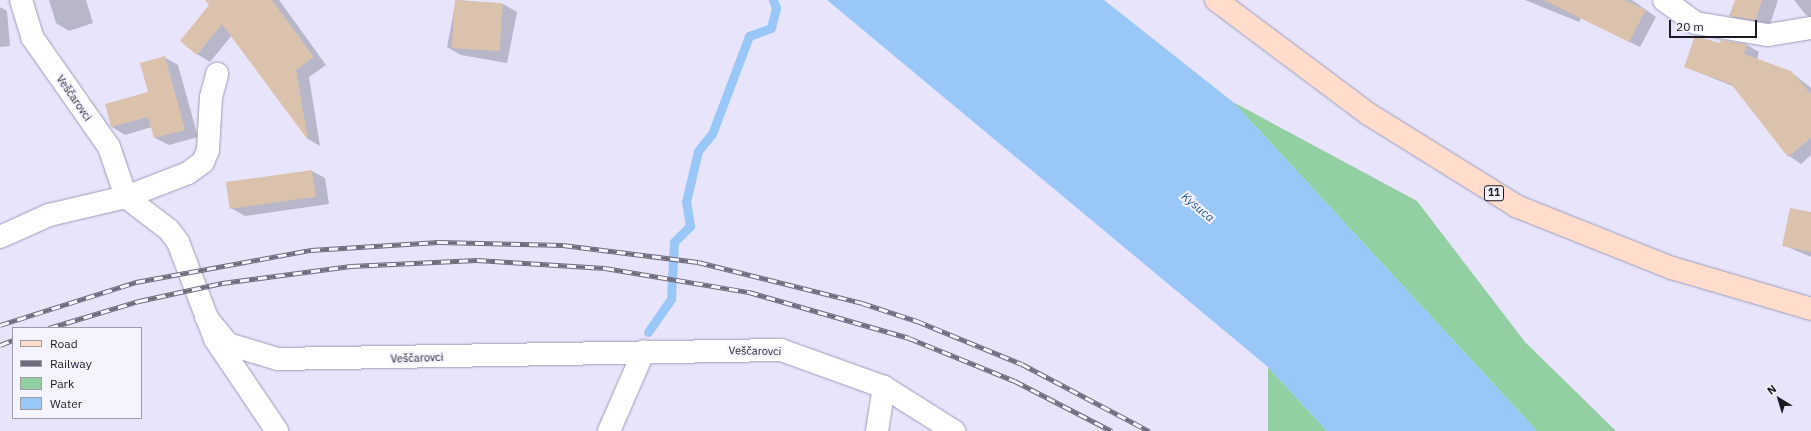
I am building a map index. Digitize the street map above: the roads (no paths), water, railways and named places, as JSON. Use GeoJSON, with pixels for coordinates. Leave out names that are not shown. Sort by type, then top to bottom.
{"type":"FeatureCollection","features":[{"type":"Feature","properties":{"kind":"main road","name":"11"},"geometry":{"type":"LineString","coordinates":[[1216,0],[1370,115],[1516,206],[1665,266],[1811,309]]}},
{"type":"Feature","properties":{"kind":"street","name":"Veščarovci"},"geometry":{"type":"LineString","coordinates":[[21,0],[32,37],[108,147],[126,197],[169,230],[178,242],[206,317],[221,350],[277,431]]}},
{"type":"Feature","properties":{"kind":"street"},"geometry":{"type":"LineString","coordinates":[[1664,0],[1696,22],[1768,35],[1811,28]]}},
{"type":"Feature","properties":{"kind":"street"},"geometry":{"type":"LineString","coordinates":[[0,237],[49,215],[126,197],[188,172],[203,162],[216,74]]}},
{"type":"Feature","properties":{"kind":"street","name":"Veščarovci"},"geometry":{"type":"LineString","coordinates":[[206,317],[228,344],[278,359],[644,351],[781,350],[884,387],[954,431]]}},
{"type":"Feature","properties":{"kind":"street"},"geometry":{"type":"LineString","coordinates":[[609,431],[644,351]]}},
{"type":"Feature","properties":{"kind":"street"},"geometry":{"type":"LineString","coordinates":[[877,431],[884,387]]}},
{"type":"Feature","properties":{"kind":"water","name":"Kysuca"},"geometry":{"type":"Polygon","coordinates":[[[827,0],[1104,0],[1233,102],[1537,431],[1327,431],[1268,367],[827,0]]]}},
{"type":"Feature","properties":{"kind":"waterway"},"geometry":{"type":"LineString","coordinates":[[648,332],[671,299],[674,242],[690,226],[686,202],[698,151],[712,134],[749,36],[771,28],[776,8],[773,0]]}},
{"type":"Feature","properties":{"kind":"railway"},"geometry":{"type":"LineString","coordinates":[[0,325],[136,282],[311,250],[439,242],[563,245],[698,262],[862,303],[917,321],[1022,364],[1149,431]]}},
{"type":"Feature","properties":{"kind":"railway"},"geometry":{"type":"LineString","coordinates":[[52,327],[139,301],[222,283],[351,266],[477,260],[605,268],[749,292],[909,338],[1015,381],[1112,431]]}},
{"type":"Feature","properties":{"kind":"railway"},"geometry":{"type":"LineString","coordinates":[[0,345],[12,340]]}}]}
